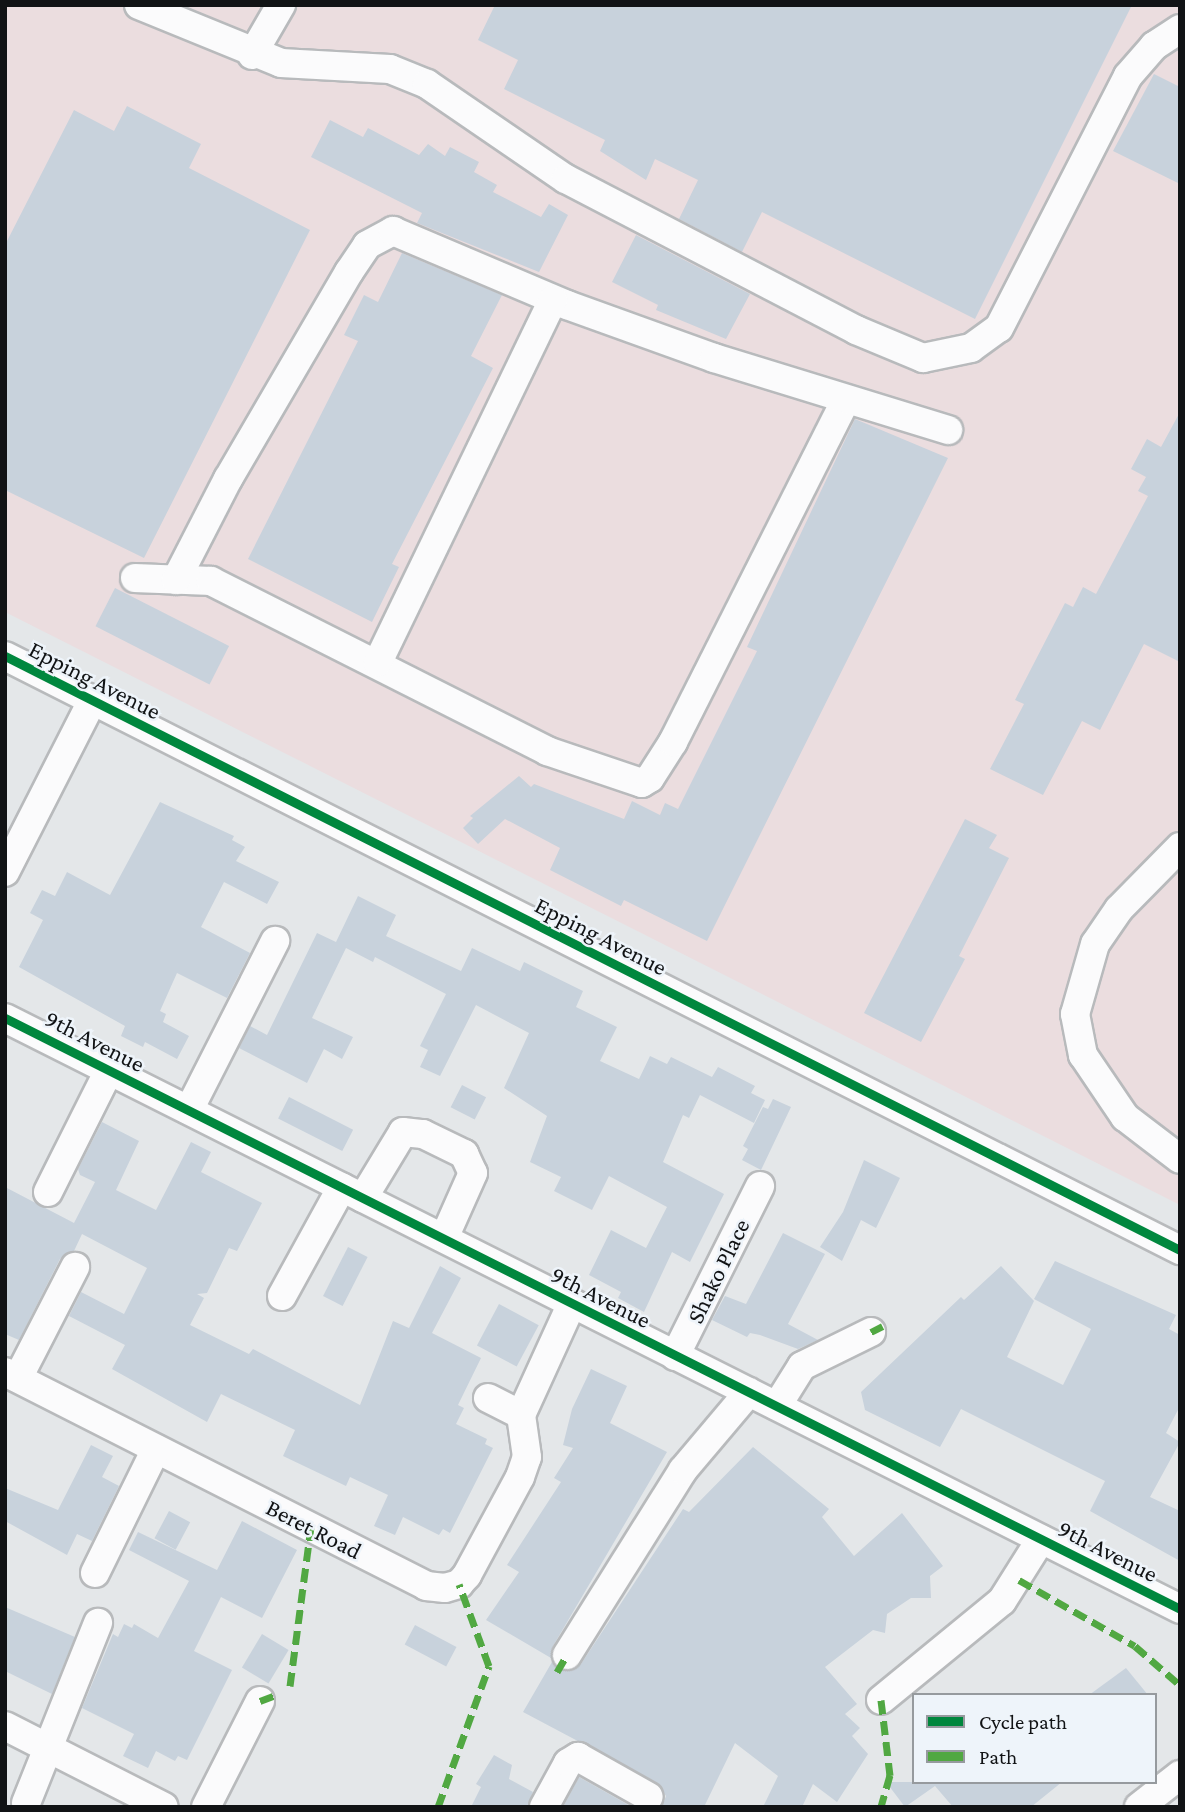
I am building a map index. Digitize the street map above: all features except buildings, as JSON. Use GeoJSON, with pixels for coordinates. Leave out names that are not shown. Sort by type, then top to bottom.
{"type":"FeatureCollection","features":[{"type":"Feature","properties":{"kind":"street"},"geometry":{"type":"LineString","coordinates":[[139,5],[252,55],[281,63],[390,69],[427,84],[566,179],[856,330],[923,358],[971,348],[999,328],[1128,76],[1154,46],[1180,29]]}},
{"type":"Feature","properties":{"kind":"street"},"geometry":{"type":"LineString","coordinates":[[252,55],[281,5]]}},
{"type":"Feature","properties":{"kind":"street"},"geometry":{"type":"LineString","coordinates":[[176,580],[228,479],[349,272],[380,234],[408,235],[553,300],[713,358],[948,430]]}},
{"type":"Feature","properties":{"kind":"street"},"geometry":{"type":"LineString","coordinates":[[378,662],[553,300]]}},
{"type":"Feature","properties":{"kind":"street"},"geometry":{"type":"LineString","coordinates":[[135,578],[211,581],[378,662],[547,751],[642,783],[650,778],[673,741],[846,400]]}},
{"type":"Feature","properties":{"kind":"street","name":"Epping Avenue"},"geometry":{"type":"LineString","coordinates":[[5,656],[1180,1250]]}},
{"type":"Feature","properties":{"kind":"street"},"geometry":{"type":"LineString","coordinates":[[5,872],[92,701]]}},
{"type":"Feature","properties":{"kind":"street"},"geometry":{"type":"LineString","coordinates":[[1180,846],[1119,909],[1095,944],[1075,1014],[1083,1055],[1125,1117],[1180,1159]]}},
{"type":"Feature","properties":{"kind":"street"},"geometry":{"type":"LineString","coordinates":[[189,1110],[275,941]]}},
{"type":"Feature","properties":{"kind":"street","name":"9th Avenue"},"geometry":{"type":"LineString","coordinates":[[5,1018],[1180,1609]]}},
{"type":"Feature","properties":{"kind":"street"},"geometry":{"type":"LineString","coordinates":[[48,1192],[109,1070]]}},
{"type":"Feature","properties":{"kind":"street"},"geometry":{"type":"LineString","coordinates":[[282,1296],[352,1193],[403,1132],[423,1134],[464,1154],[473,1173],[444,1238]]}},
{"type":"Feature","properties":{"kind":"street","name":"Shako Place"},"geometry":{"type":"LineString","coordinates":[[675,1356],[760,1186]]}},
{"type":"Feature","properties":{"kind":"street"},"geometry":{"type":"LineString","coordinates":[[12,1375],[75,1267]]}},
{"type":"Feature","properties":{"kind":"street"},"geometry":{"type":"LineString","coordinates":[[488,1398],[521,1415],[572,1303]]}},
{"type":"Feature","properties":{"kind":"street"},"geometry":{"type":"LineString","coordinates":[[777,1406],[802,1366],[871,1332]]}},
{"type":"Feature","properties":{"kind":"street","name":"Beret Road"},"geometry":{"type":"LineString","coordinates":[[12,1375],[426,1586],[445,1588],[459,1584],[467,1575],[520,1477],[527,1457],[521,1415]]}},
{"type":"Feature","properties":{"kind":"street"},"geometry":{"type":"LineString","coordinates":[[567,1655],[683,1470],[749,1392]]}},
{"type":"Feature","properties":{"kind":"street"},"geometry":{"type":"LineString","coordinates":[[95,1573],[156,1448]]}},
{"type":"Feature","properties":{"kind":"street"},"geometry":{"type":"LineString","coordinates":[[881,1700],[1002,1601],[1041,1539]]}},
{"type":"Feature","properties":{"kind":"street"},"geometry":{"type":"LineString","coordinates":[[22,1801],[51,1749],[56,1724],[98,1623]]}},
{"type":"Feature","properties":{"kind":"street"},"geometry":{"type":"LineString","coordinates":[[206,1807],[260,1701]]}},
{"type":"Feature","properties":{"kind":"street"},"geometry":{"type":"LineString","coordinates":[[5,1726],[164,1807]]}},
{"type":"Feature","properties":{"kind":"street"},"geometry":{"type":"LineString","coordinates":[[544,1807],[564,1769],[578,1757],[649,1797]]}},
{"type":"Feature","properties":{"kind":"street"},"geometry":{"type":"LineString","coordinates":[[1139,1807],[1180,1775]]}},
{"type":"Feature","properties":{"kind":"shaded area"},"geometry":{"type":"Polygon","coordinates":[[[5,5],[1180,5],[1180,1205],[5,612],[5,5]]]}},
{"type":"Feature","properties":{"kind":"marked path"},"geometry":{"type":"LineString","coordinates":[[871,1332],[883,1326]]}},
{"type":"Feature","properties":{"kind":"marked path"},"geometry":{"type":"LineString","coordinates":[[290,1686],[311,1527]]}},
{"type":"Feature","properties":{"kind":"marked path"},"geometry":{"type":"LineString","coordinates":[[1019,1580],[1135,1646],[1180,1685]]}},
{"type":"Feature","properties":{"kind":"marked path"},"geometry":{"type":"LineString","coordinates":[[438,1807],[489,1666],[459,1584]]}},
{"type":"Feature","properties":{"kind":"marked path"},"geometry":{"type":"LineString","coordinates":[[557,1672],[567,1655]]}},
{"type":"Feature","properties":{"kind":"marked path"},"geometry":{"type":"LineString","coordinates":[[260,1701],[278,1694]]}},
{"type":"Feature","properties":{"kind":"marked path"},"geometry":{"type":"LineString","coordinates":[[881,1700],[890,1775],[881,1807]]}},
{"type":"Feature","properties":{"kind":"cycle path"},"geometry":{"type":"LineString","coordinates":[[5,656],[1180,1250]]}},
{"type":"Feature","properties":{"kind":"cycle path"},"geometry":{"type":"LineString","coordinates":[[5,1018],[1180,1609]]}}]}
